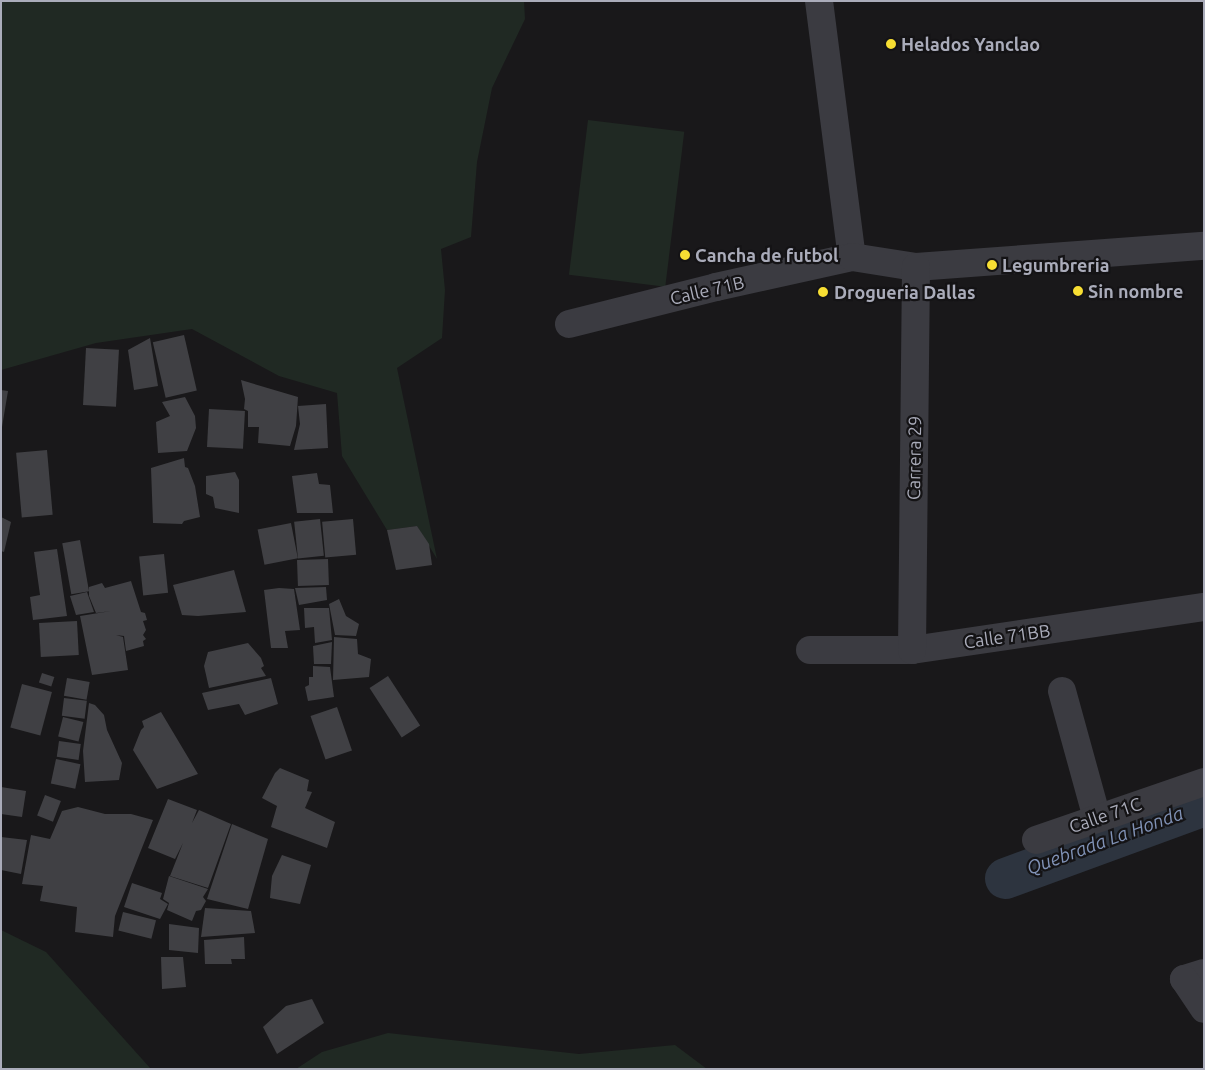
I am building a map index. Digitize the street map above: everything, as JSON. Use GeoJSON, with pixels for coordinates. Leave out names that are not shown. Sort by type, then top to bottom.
{"type":"FeatureCollection","features":[{"type":"Feature","properties":{"kind":"street"},"geometry":{"type":"LineString","coordinates":[[819,1],[852,257]]}},
{"type":"Feature","properties":{"kind":"street","name":"Calle 71B"},"geometry":{"type":"LineString","coordinates":[[569,324],[716,287],[852,257],[916,267],[1204,246]]}},
{"type":"Feature","properties":{"kind":"street","name":"Carrera 29"},"geometry":{"type":"LineString","coordinates":[[912,650],[916,267]]}},
{"type":"Feature","properties":{"kind":"street","name":"Calle 71BB"},"geometry":{"type":"LineString","coordinates":[[810,650],[912,650],[1204,607]]}},
{"type":"Feature","properties":{"kind":"street"},"geometry":{"type":"LineString","coordinates":[[1062,690],[1097,818]]}},
{"type":"Feature","properties":{"kind":"street","name":"Calle 71C"},"geometry":{"type":"LineString","coordinates":[[1036,840],[1204,782]]}},
{"type":"Feature","properties":{"kind":"street"},"geometry":{"type":"LineString","coordinates":[[1194,976],[1204,1009]]}},
{"type":"Feature","properties":{"kind":"shaded area"},"geometry":{"type":"Polygon","coordinates":[[[1,1],[524,1],[525,19],[492,88],[477,162],[471,237],[441,249],[445,290],[442,338],[397,368],[437,559],[417,526],[387,530],[342,456],[337,393],[279,376],[192,329],[96,343],[1,370],[1,1]]]}},
{"type":"Feature","properties":{"kind":"shaded area"},"geometry":{"type":"Polygon","coordinates":[[[588,120],[684,132],[665,287],[569,275],[588,120]]]}},
{"type":"Feature","properties":{"kind":"shaded area"},"geometry":{"type":"Polygon","coordinates":[[[1,930],[46,952],[151,1069],[1,1069],[1,930]]]}},
{"type":"Feature","properties":{"kind":"shaded area"},"geometry":{"type":"Polygon","coordinates":[[[388,1033],[579,1054],[675,1045],[707,1069],[296,1069],[322,1052],[388,1033]]]}},
{"type":"Feature","properties":{"kind":"building"},"geometry":{"type":"Polygon","coordinates":[[[184,335],[197,391],[166,398],[153,342],[184,335]]]}},
{"type":"Feature","properties":{"kind":"building"},"geometry":{"type":"Polygon","coordinates":[[[150,338],[158,386],[134,390],[128,350],[150,338]]]}},
{"type":"Feature","properties":{"kind":"building"},"geometry":{"type":"Polygon","coordinates":[[[86,348],[119,350],[116,407],[83,405],[86,348]]]}},
{"type":"Feature","properties":{"kind":"building"},"geometry":{"type":"Polygon","coordinates":[[[241,380],[298,397],[296,426],[290,446],[258,443],[259,427],[248,427],[248,411],[244,409],[245,399],[241,380]]]}},
{"type":"Feature","properties":{"kind":"building"},"geometry":{"type":"Polygon","coordinates":[[[1,390],[8,391],[2,427],[1,427],[1,390]]]}},
{"type":"Feature","properties":{"kind":"building"},"geometry":{"type":"Polygon","coordinates":[[[185,397],[195,416],[196,428],[187,451],[158,453],[156,422],[170,416],[162,402],[185,397]]]}},
{"type":"Feature","properties":{"kind":"building"},"geometry":{"type":"Polygon","coordinates":[[[326,404],[328,448],[294,450],[300,424],[298,406],[326,404]]]}},
{"type":"Feature","properties":{"kind":"building"},"geometry":{"type":"Polygon","coordinates":[[[209,409],[245,411],[243,449],[207,447],[209,409]]]}},
{"type":"Feature","properties":{"kind":"building"},"geometry":{"type":"Polygon","coordinates":[[[47,450],[53,515],[22,517],[16,453],[47,450]]]}},
{"type":"Feature","properties":{"kind":"building"},"geometry":{"type":"Polygon","coordinates":[[[184,458],[185,467],[188,468],[195,486],[200,517],[184,521],[182,524],[153,523],[151,468],[184,458]]]}},
{"type":"Feature","properties":{"kind":"building"},"geometry":{"type":"Polygon","coordinates":[[[235,472],[239,480],[239,513],[215,508],[213,497],[206,494],[206,476],[235,472]]]}},
{"type":"Feature","properties":{"kind":"building"},"geometry":{"type":"Polygon","coordinates":[[[317,473],[319,484],[330,485],[333,513],[297,513],[292,476],[317,473]]]}},
{"type":"Feature","properties":{"kind":"building"},"geometry":{"type":"Polygon","coordinates":[[[1,517],[11,522],[4,552],[1,551],[1,517]]]}},
{"type":"Feature","properties":{"kind":"building"},"geometry":{"type":"Polygon","coordinates":[[[320,519],[324,556],[298,559],[294,522],[320,519]]]}},
{"type":"Feature","properties":{"kind":"building"},"geometry":{"type":"Polygon","coordinates":[[[353,519],[356,555],[325,558],[322,522],[353,519]]]}},
{"type":"Feature","properties":{"kind":"building"},"geometry":{"type":"Polygon","coordinates":[[[291,523],[298,558],[264,565],[258,529],[291,523]]]}},
{"type":"Feature","properties":{"kind":"building"},"geometry":{"type":"Polygon","coordinates":[[[417,526],[429,544],[432,565],[396,570],[387,530],[417,526]]]}},
{"type":"Feature","properties":{"kind":"building"},"geometry":{"type":"Polygon","coordinates":[[[80,540],[89,591],[71,594],[62,543],[80,540]]]}},
{"type":"Feature","properties":{"kind":"building"},"geometry":{"type":"Polygon","coordinates":[[[57,549],[67,616],[33,620],[30,597],[40,595],[34,552],[57,549]]]}},
{"type":"Feature","properties":{"kind":"building"},"geometry":{"type":"Polygon","coordinates":[[[164,554],[168,593],[143,595],[139,557],[164,554]]]}},
{"type":"Feature","properties":{"kind":"building"},"geometry":{"type":"Polygon","coordinates":[[[328,559],[329,585],[298,586],[297,560],[328,559]]]}},
{"type":"Feature","properties":{"kind":"building"},"geometry":{"type":"Polygon","coordinates":[[[234,570],[246,612],[198,616],[182,615],[173,585],[234,570]]]}},
{"type":"Feature","properties":{"kind":"building"},"geometry":{"type":"Polygon","coordinates":[[[131,581],[141,612],[145,613],[147,620],[143,621],[146,630],[143,635],[146,639],[143,641],[144,646],[126,651],[124,636],[116,635],[123,637],[128,670],[92,675],[80,616],[111,611],[96,613],[89,596],[89,587],[102,583],[105,588],[131,581]]]}},
{"type":"Feature","properties":{"kind":"building"},"geometry":{"type":"Polygon","coordinates":[[[326,587],[327,600],[299,605],[295,588],[326,587]]]}},
{"type":"Feature","properties":{"kind":"building"},"geometry":{"type":"Polygon","coordinates":[[[294,589],[300,630],[285,631],[288,648],[271,648],[264,590],[294,589]]]}},
{"type":"Feature","properties":{"kind":"building"},"geometry":{"type":"Polygon","coordinates":[[[87,592],[94,612],[76,615],[70,596],[87,592]]]}},
{"type":"Feature","properties":{"kind":"building"},"geometry":{"type":"Polygon","coordinates":[[[339,599],[346,616],[359,624],[356,636],[335,635],[329,604],[339,599]]]}},
{"type":"Feature","properties":{"kind":"building"},"geometry":{"type":"Polygon","coordinates":[[[304,608],[329,608],[332,640],[315,643],[314,627],[305,628],[304,608]]]}},
{"type":"Feature","properties":{"kind":"building"},"geometry":{"type":"Polygon","coordinates":[[[77,621],[79,655],[41,657],[39,623],[77,621]]]}},
{"type":"Feature","properties":{"kind":"building"},"geometry":{"type":"Polygon","coordinates":[[[334,637],[357,639],[358,654],[371,659],[369,677],[333,680],[334,637]]]}},
{"type":"Feature","properties":{"kind":"building"},"geometry":{"type":"Polygon","coordinates":[[[332,642],[331,664],[314,664],[313,646],[332,642]]]}},
{"type":"Feature","properties":{"kind":"building"},"geometry":{"type":"Polygon","coordinates":[[[248,643],[261,658],[264,666],[261,668],[266,676],[209,688],[204,666],[208,652],[248,643]]]}},
{"type":"Feature","properties":{"kind":"building"},"geometry":{"type":"Polygon","coordinates":[[[313,666],[330,667],[334,697],[308,701],[305,687],[309,685],[309,677],[313,677],[313,666]]]}},
{"type":"Feature","properties":{"kind":"building"},"geometry":{"type":"Polygon","coordinates":[[[42,673],[54,677],[51,687],[39,683],[42,673]]]}},
{"type":"Feature","properties":{"kind":"building"},"geometry":{"type":"Polygon","coordinates":[[[388,676],[420,725],[402,737],[370,688],[388,676]]]}},
{"type":"Feature","properties":{"kind":"building"},"geometry":{"type":"Polygon","coordinates":[[[67,678],[90,682],[87,700],[64,696],[67,678]]]}},
{"type":"Feature","properties":{"kind":"building"},"geometry":{"type":"Polygon","coordinates":[[[271,678],[278,704],[245,715],[239,704],[208,710],[202,693],[271,678]]]}},
{"type":"Feature","properties":{"kind":"building"},"geometry":{"type":"Polygon","coordinates":[[[22,684],[52,692],[40,735],[10,727],[22,684]]]}},
{"type":"Feature","properties":{"kind":"building"},"geometry":{"type":"Polygon","coordinates":[[[64,698],[87,701],[85,719],[62,716],[64,698]]]}},
{"type":"Feature","properties":{"kind":"building"},"geometry":{"type":"Polygon","coordinates":[[[89,703],[95,705],[104,715],[107,730],[122,763],[119,780],[85,782],[83,751],[89,703]]]}},
{"type":"Feature","properties":{"kind":"building"},"geometry":{"type":"Polygon","coordinates":[[[337,707],[352,750],[326,760],[311,716],[337,707]]]}},
{"type":"Feature","properties":{"kind":"building"},"geometry":{"type":"Polygon","coordinates":[[[161,712],[198,774],[157,789],[133,750],[144,727],[142,721],[161,712]]]}},
{"type":"Feature","properties":{"kind":"building"},"geometry":{"type":"Polygon","coordinates":[[[63,717],[83,722],[79,741],[58,736],[63,717]]]}},
{"type":"Feature","properties":{"kind":"building"},"geometry":{"type":"Polygon","coordinates":[[[59,741],[81,744],[79,760],[57,757],[59,741]]]}},
{"type":"Feature","properties":{"kind":"building"},"geometry":{"type":"Polygon","coordinates":[[[56,759],[80,764],[75,789],[51,783],[56,759]]]}},
{"type":"Feature","properties":{"kind":"building"},"geometry":{"type":"Polygon","coordinates":[[[280,768],[309,780],[307,791],[312,792],[305,808],[335,822],[327,848],[271,827],[277,806],[262,798],[275,773],[280,768]]]}},
{"type":"Feature","properties":{"kind":"building"},"geometry":{"type":"Polygon","coordinates":[[[1,787],[26,791],[22,817],[1,814],[1,787]]]}},
{"type":"Feature","properties":{"kind":"building"},"geometry":{"type":"Polygon","coordinates":[[[45,795],[61,801],[53,822],[37,816],[45,795]]]}},
{"type":"Feature","properties":{"kind":"building"},"geometry":{"type":"Polygon","coordinates":[[[168,799],[197,810],[192,823],[199,810],[231,824],[208,888],[170,876],[183,843],[175,859],[148,848],[168,799]]]}},
{"type":"Feature","properties":{"kind":"building"},"geometry":{"type":"Polygon","coordinates":[[[78,807],[105,814],[131,814],[153,820],[115,916],[113,937],[75,932],[77,907],[40,901],[43,886],[22,884],[31,835],[50,839],[62,811],[78,807]]]}},
{"type":"Feature","properties":{"kind":"building"},"geometry":{"type":"Polygon","coordinates":[[[232,824],[268,839],[248,909],[207,899],[232,824]]]}},
{"type":"Feature","properties":{"kind":"building"},"geometry":{"type":"Polygon","coordinates":[[[1,837],[27,840],[21,874],[1,870],[1,837]]]}},
{"type":"Feature","properties":{"kind":"building"},"geometry":{"type":"Polygon","coordinates":[[[282,855],[311,865],[300,904],[270,898],[272,876],[282,855]]]}},
{"type":"Feature","properties":{"kind":"building"},"geometry":{"type":"Polygon","coordinates":[[[169,876],[208,889],[203,897],[206,901],[201,910],[196,911],[192,921],[167,910],[169,903],[163,899],[169,876]]]}},
{"type":"Feature","properties":{"kind":"building"},"geometry":{"type":"Polygon","coordinates":[[[132,883],[162,893],[160,899],[168,904],[160,919],[124,907],[132,883]]]}},
{"type":"Feature","properties":{"kind":"building"},"geometry":{"type":"Polygon","coordinates":[[[205,908],[251,911],[255,933],[201,937],[205,908]]]}},
{"type":"Feature","properties":{"kind":"building"},"geometry":{"type":"Polygon","coordinates":[[[123,912],[156,920],[151,939],[118,930],[123,912]]]}},
{"type":"Feature","properties":{"kind":"building"},"geometry":{"type":"Polygon","coordinates":[[[169,924],[199,928],[198,953],[169,950],[169,924]]]}},
{"type":"Feature","properties":{"kind":"building"},"geometry":{"type":"Polygon","coordinates":[[[244,937],[245,959],[231,959],[232,964],[205,964],[204,940],[244,937]]]}},
{"type":"Feature","properties":{"kind":"building"},"geometry":{"type":"Polygon","coordinates":[[[161,957],[183,957],[186,987],[162,989],[161,957]]]}},
{"type":"Feature","properties":{"kind":"building"},"geometry":{"type":"Polygon","coordinates":[[[312,999],[324,1023],[277,1054],[263,1027],[286,1006],[312,999]]]}},
{"type":"Feature","properties":{"kind":"waterway","name":"Quebrada La Honda"},"geometry":{"type":"LineString","coordinates":[[1005,878],[1204,805]]}},
{"type":"Feature","properties":{"kind":"place","name":"Helados Yanclao"},"geometry":{"type":"Point","coordinates":[891,44]}},
{"type":"Feature","properties":{"kind":"place","name":"Cancha de futbol"},"geometry":{"type":"Point","coordinates":[685,255]}},
{"type":"Feature","properties":{"kind":"place","name":"Legumbreria"},"geometry":{"type":"Point","coordinates":[992,265]}},
{"type":"Feature","properties":{"kind":"place","name":"Sin nombre"},"geometry":{"type":"Point","coordinates":[1078,291]}},
{"type":"Feature","properties":{"kind":"place","name":"Drogueria Dallas"},"geometry":{"type":"Point","coordinates":[823,292]}}]}
